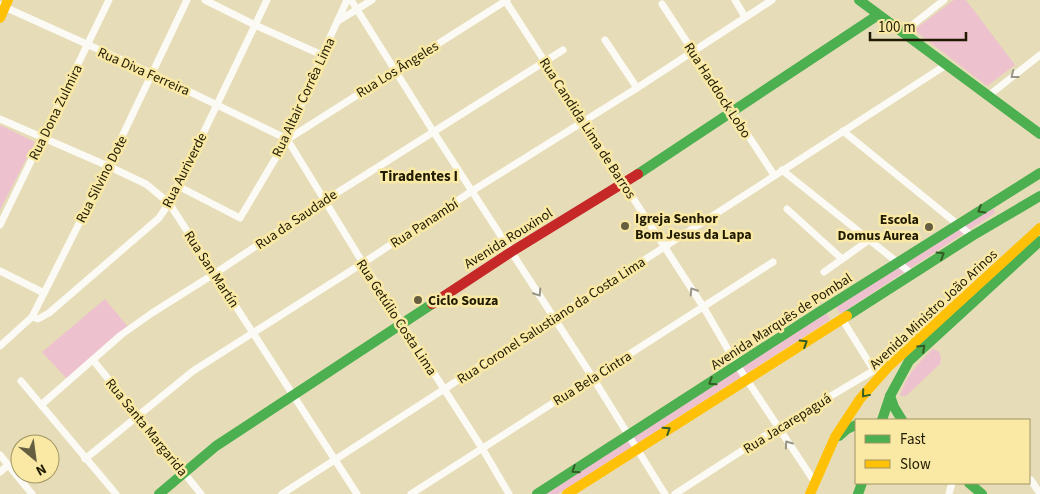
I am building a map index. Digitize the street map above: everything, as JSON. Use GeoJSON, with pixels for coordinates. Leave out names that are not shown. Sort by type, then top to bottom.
{"type":"FeatureCollection","features":[{"type":"Feature","properties":{"kind":"main road"},"geometry":{"type":"LineString","coordinates":[[859,0],[1040,134]]}},
{"type":"Feature","properties":{"kind":"main road"},"geometry":{"type":"LineString","coordinates":[[0,18],[4,4]]}},
{"type":"Feature","properties":{"kind":"main road","name":"Avenida Rouxinol"},"geometry":{"type":"LineString","coordinates":[[159,494],[216,446],[293,394],[511,252],[624,183],[878,15]]}},
{"type":"Feature","properties":{"kind":"main road","name":"Avenida Marquês de Pombal"},"geometry":{"type":"LineString","coordinates":[[537,494],[1040,173]]}},
{"type":"Feature","properties":{"kind":"main road"},"geometry":{"type":"LineString","coordinates":[[1023,185],[1040,179]]}},
{"type":"Feature","properties":{"kind":"main road"},"geometry":{"type":"LineString","coordinates":[[1005,215],[1010,204],[1009,193]]}},
{"type":"Feature","properties":{"kind":"main road"},"geometry":{"type":"LineString","coordinates":[[567,494],[1005,215],[1040,196]]}},
{"type":"Feature","properties":{"kind":"main road","name":"Avenida Ministro João Arinos"},"geometry":{"type":"LineString","coordinates":[[810,494],[835,437],[860,399],[888,366],[1040,228]]}},
{"type":"Feature","properties":{"kind":"main road","name":"Avenida Ministro João Arinos"},"geometry":{"type":"LineString","coordinates":[[882,419],[890,396],[902,373],[919,351],[1040,241]]}},
{"type":"Feature","properties":{"kind":"main road"},"geometry":{"type":"LineString","coordinates":[[751,356],[752,363],[760,370]]}},
{"type":"Feature","properties":{"kind":"main road"},"geometry":{"type":"LineString","coordinates":[[733,368],[736,377],[742,382]]}},
{"type":"Feature","properties":{"kind":"main road"},"geometry":{"type":"LineString","coordinates":[[890,396],[901,419]]}},
{"type":"Feature","properties":{"kind":"main road"},"geometry":{"type":"LineString","coordinates":[[826,456],[837,439],[847,429],[855,425]]}},
{"type":"Feature","properties":{"kind":"main road"},"geometry":{"type":"LineString","coordinates":[[641,427],[643,433],[650,440]]}},
{"type":"Feature","properties":{"kind":"main road"},"geometry":{"type":"LineString","coordinates":[[624,438],[626,444],[633,452]]}},
{"type":"Feature","properties":{"kind":"main road"},"geometry":{"type":"LineString","coordinates":[[970,484],[982,494]]}},
{"type":"Feature","properties":{"kind":"street","name":"Rua Dona Zulmira"},"geometry":{"type":"LineString","coordinates":[[0,224],[109,0]]}},
{"type":"Feature","properties":{"kind":"street","name":"Rua Silvino Dote"},"geometry":{"type":"LineString","coordinates":[[0,346],[32,317],[153,74],[187,0]]}},
{"type":"Feature","properties":{"kind":"street"},"geometry":{"type":"LineString","coordinates":[[205,0],[322,55]]}},
{"type":"Feature","properties":{"kind":"street","name":"Rua Auriverde"},"geometry":{"type":"LineString","coordinates":[[32,317],[42,318],[50,313],[158,218],[178,186],[267,0]]}},
{"type":"Feature","properties":{"kind":"street","name":"Rua Altair Corrêa Lima"},"geometry":{"type":"LineString","coordinates":[[178,186],[240,218],[287,139],[347,0]]}},
{"type":"Feature","properties":{"kind":"street"},"geometry":{"type":"LineString","coordinates":[[352,0],[356,10],[394,70],[593,378],[624,438]]}},
{"type":"Feature","properties":{"kind":"street"},"geometry":{"type":"LineString","coordinates":[[337,22],[372,0]]}},
{"type":"Feature","properties":{"kind":"street","name":"Rua Candida Lima de Barros"},"geometry":{"type":"LineString","coordinates":[[506,0],[704,308],[733,368]]}},
{"type":"Feature","properties":{"kind":"street","name":"Rua Los Ângeles"},"geometry":{"type":"LineString","coordinates":[[287,139],[506,0]]}},
{"type":"Feature","properties":{"kind":"street"},"geometry":{"type":"LineString","coordinates":[[735,0],[746,17]]}},
{"type":"Feature","properties":{"kind":"street","name":"Rua Panambí"},"geometry":{"type":"LineString","coordinates":[[85,459],[193,371],[772,0]]}},
{"type":"Feature","properties":{"kind":"street"},"geometry":{"type":"LineString","coordinates":[[902,32],[944,0]]}},
{"type":"Feature","properties":{"kind":"street","name":"Rua Diva Ferreira"},"geometry":{"type":"LineString","coordinates":[[4,4],[87,46],[153,74],[287,139]]}},
{"type":"Feature","properties":{"kind":"street","name":"Rua Haddock Lobo"},"geometry":{"type":"LineString","coordinates":[[662,4],[774,175]]}},
{"type":"Feature","properties":{"kind":"street"},"geometry":{"type":"LineString","coordinates":[[605,40],[637,88]]}},
{"type":"Feature","properties":{"kind":"street","name":"Rua da Saudade"},"geometry":{"type":"LineString","coordinates":[[42,406],[121,335],[152,313],[433,131],[563,50]]}},
{"type":"Feature","properties":{"kind":"street"},"geometry":{"type":"LineString","coordinates":[[988,96],[1040,55]]}},
{"type":"Feature","properties":{"kind":"street","name":"Rua Coronel Salustiano da Costa Lima"},"geometry":{"type":"LineString","coordinates":[[282,494],[946,65]]}},
{"type":"Feature","properties":{"kind":"street","name":"Rua San Martín"},"geometry":{"type":"LineString","coordinates":[[0,119],[146,184],[169,203],[357,494]]}},
{"type":"Feature","properties":{"kind":"street"},"geometry":{"type":"LineString","coordinates":[[843,131],[972,236]]}},
{"type":"Feature","properties":{"kind":"street","name":"Rua Getúlio Costa Lima"},"geometry":{"type":"LineString","coordinates":[[287,139],[324,201],[482,448],[509,494]]}},
{"type":"Feature","properties":{"kind":"street"},"geometry":{"type":"LineString","coordinates":[[782,170],[912,274]]}},
{"type":"Feature","properties":{"kind":"street"},"geometry":{"type":"LineString","coordinates":[[787,209],[842,259]]}},
{"type":"Feature","properties":{"kind":"street"},"geometry":{"type":"LineString","coordinates":[[824,272],[869,240]]}},
{"type":"Feature","properties":{"kind":"street","name":"Rua Bela Cintra"},"geometry":{"type":"LineString","coordinates":[[411,494],[773,262]]}},
{"type":"Feature","properties":{"kind":"street"},"geometry":{"type":"LineString","coordinates":[[0,271],[44,293]]}},
{"type":"Feature","properties":{"kind":"street"},"geometry":{"type":"LineString","coordinates":[[842,319],[873,370]]}},
{"type":"Feature","properties":{"kind":"street","name":"Rua Jacarepaguá"},"geometry":{"type":"LineString","coordinates":[[675,494],[777,428],[902,354]]}},
{"type":"Feature","properties":{"kind":"street","name":"Rua Santa Margarida"},"geometry":{"type":"LineString","coordinates":[[93,360],[201,494]]}},
{"type":"Feature","properties":{"kind":"street"},"geometry":{"type":"LineString","coordinates":[[20,381],[116,494]]}},
{"type":"Feature","properties":{"kind":"street"},"geometry":{"type":"LineString","coordinates":[[742,382],[816,484]]}},
{"type":"Feature","properties":{"kind":"street"},"geometry":{"type":"LineString","coordinates":[[633,452],[665,494]]}},
{"type":"Feature","properties":{"kind":"street"},"geometry":{"type":"LineString","coordinates":[[0,455],[32,494]]}},
{"type":"Feature","properties":{"kind":"street"},"geometry":{"type":"LineString","coordinates":[[0,472],[8,465]]}},
{"type":"Feature","properties":{"kind":"street"},"geometry":{"type":"LineString","coordinates":[[1031,480],[1040,494]]}},
{"type":"Feature","properties":{"kind":"shaded area"},"geometry":{"type":"Polygon","coordinates":[[[954,0],[966,0],[1015,65],[987,86],[914,30],[954,0]]]}},
{"type":"Feature","properties":{"kind":"shaded area"},"geometry":{"type":"Polygon","coordinates":[[[0,125],[35,142],[0,210],[0,125]]]}},
{"type":"Feature","properties":{"kind":"shaded area"},"geometry":{"type":"Polygon","coordinates":[[[990,207],[994,209],[995,213],[840,314],[836,307],[990,207]]]}},
{"type":"Feature","properties":{"kind":"shaded area"},"geometry":{"type":"Polygon","coordinates":[[[105,299],[128,327],[67,379],[42,352],[105,299]]]}},
{"type":"Feature","properties":{"kind":"shaded area"},"geometry":{"type":"Polygon","coordinates":[[[826,312],[830,320],[558,494],[543,494],[826,312]]]}},
{"type":"Feature","properties":{"kind":"shaded area"},"geometry":{"type":"Polygon","coordinates":[[[933,349],[938,351],[940,355],[940,364],[906,396],[900,396],[913,370],[933,349]]]}},
{"type":"Feature","properties":{"kind":"traffic: fast"},"geometry":{"type":"LineString","coordinates":[[859,0],[1040,134]]}},
{"type":"Feature","properties":{"kind":"traffic: fast"},"geometry":{"type":"LineString","coordinates":[[638,174],[878,15]]}},
{"type":"Feature","properties":{"kind":"traffic: fast"},"geometry":{"type":"LineString","coordinates":[[537,494],[816,314],[1040,173]]}},
{"type":"Feature","properties":{"kind":"traffic: fast"},"geometry":{"type":"LineString","coordinates":[[847,316],[972,236],[1040,196]]}},
{"type":"Feature","properties":{"kind":"traffic: fast"},"geometry":{"type":"LineString","coordinates":[[882,419],[890,396],[909,361],[1040,241]]}},
{"type":"Feature","properties":{"kind":"traffic: fast"},"geometry":{"type":"LineString","coordinates":[[159,494],[216,446],[432,304]]}},
{"type":"Feature","properties":{"kind":"traffic: fast"},"geometry":{"type":"LineString","coordinates":[[890,396],[901,419]]}},
{"type":"Feature","properties":{"kind":"traffic: fast"},"geometry":{"type":"LineString","coordinates":[[839,436],[855,425]]}},
{"type":"Feature","properties":{"kind":"traffic: fast"},"geometry":{"type":"LineString","coordinates":[[858,494],[862,484]]}},
{"type":"Feature","properties":{"kind":"traffic: fast"},"geometry":{"type":"LineString","coordinates":[[970,484],[982,494]]}},
{"type":"Feature","properties":{"kind":"traffic: slow"},"geometry":{"type":"LineString","coordinates":[[0,18],[8,0]]}},
{"type":"Feature","properties":{"kind":"traffic: slow"},"geometry":{"type":"LineString","coordinates":[[810,494],[835,437],[860,399],[889,366],[1040,228]]}},
{"type":"Feature","properties":{"kind":"traffic: slow"},"geometry":{"type":"LineString","coordinates":[[567,494],[847,316]]}},
{"type":"Feature","properties":{"kind":"traffic: jam"},"geometry":{"type":"LineString","coordinates":[[432,304],[511,252],[638,174]]}},
{"type":"Feature","properties":{"kind":"place","name":"Igreja Senhor Bom Jesus da Lapa"},"geometry":{"type":"Point","coordinates":[625,226]}},
{"type":"Feature","properties":{"kind":"place","name":"Escola Domus Aurea"},"geometry":{"type":"Point","coordinates":[929,227]}},
{"type":"Feature","properties":{"kind":"place","name":"Ciclo Souza"},"geometry":{"type":"Point","coordinates":[418,300]}},
{"type":"Feature","properties":{"kind":"district","name":"Tiradentes I"},"geometry":{"type":"Point","coordinates":[419,176]}}]}
